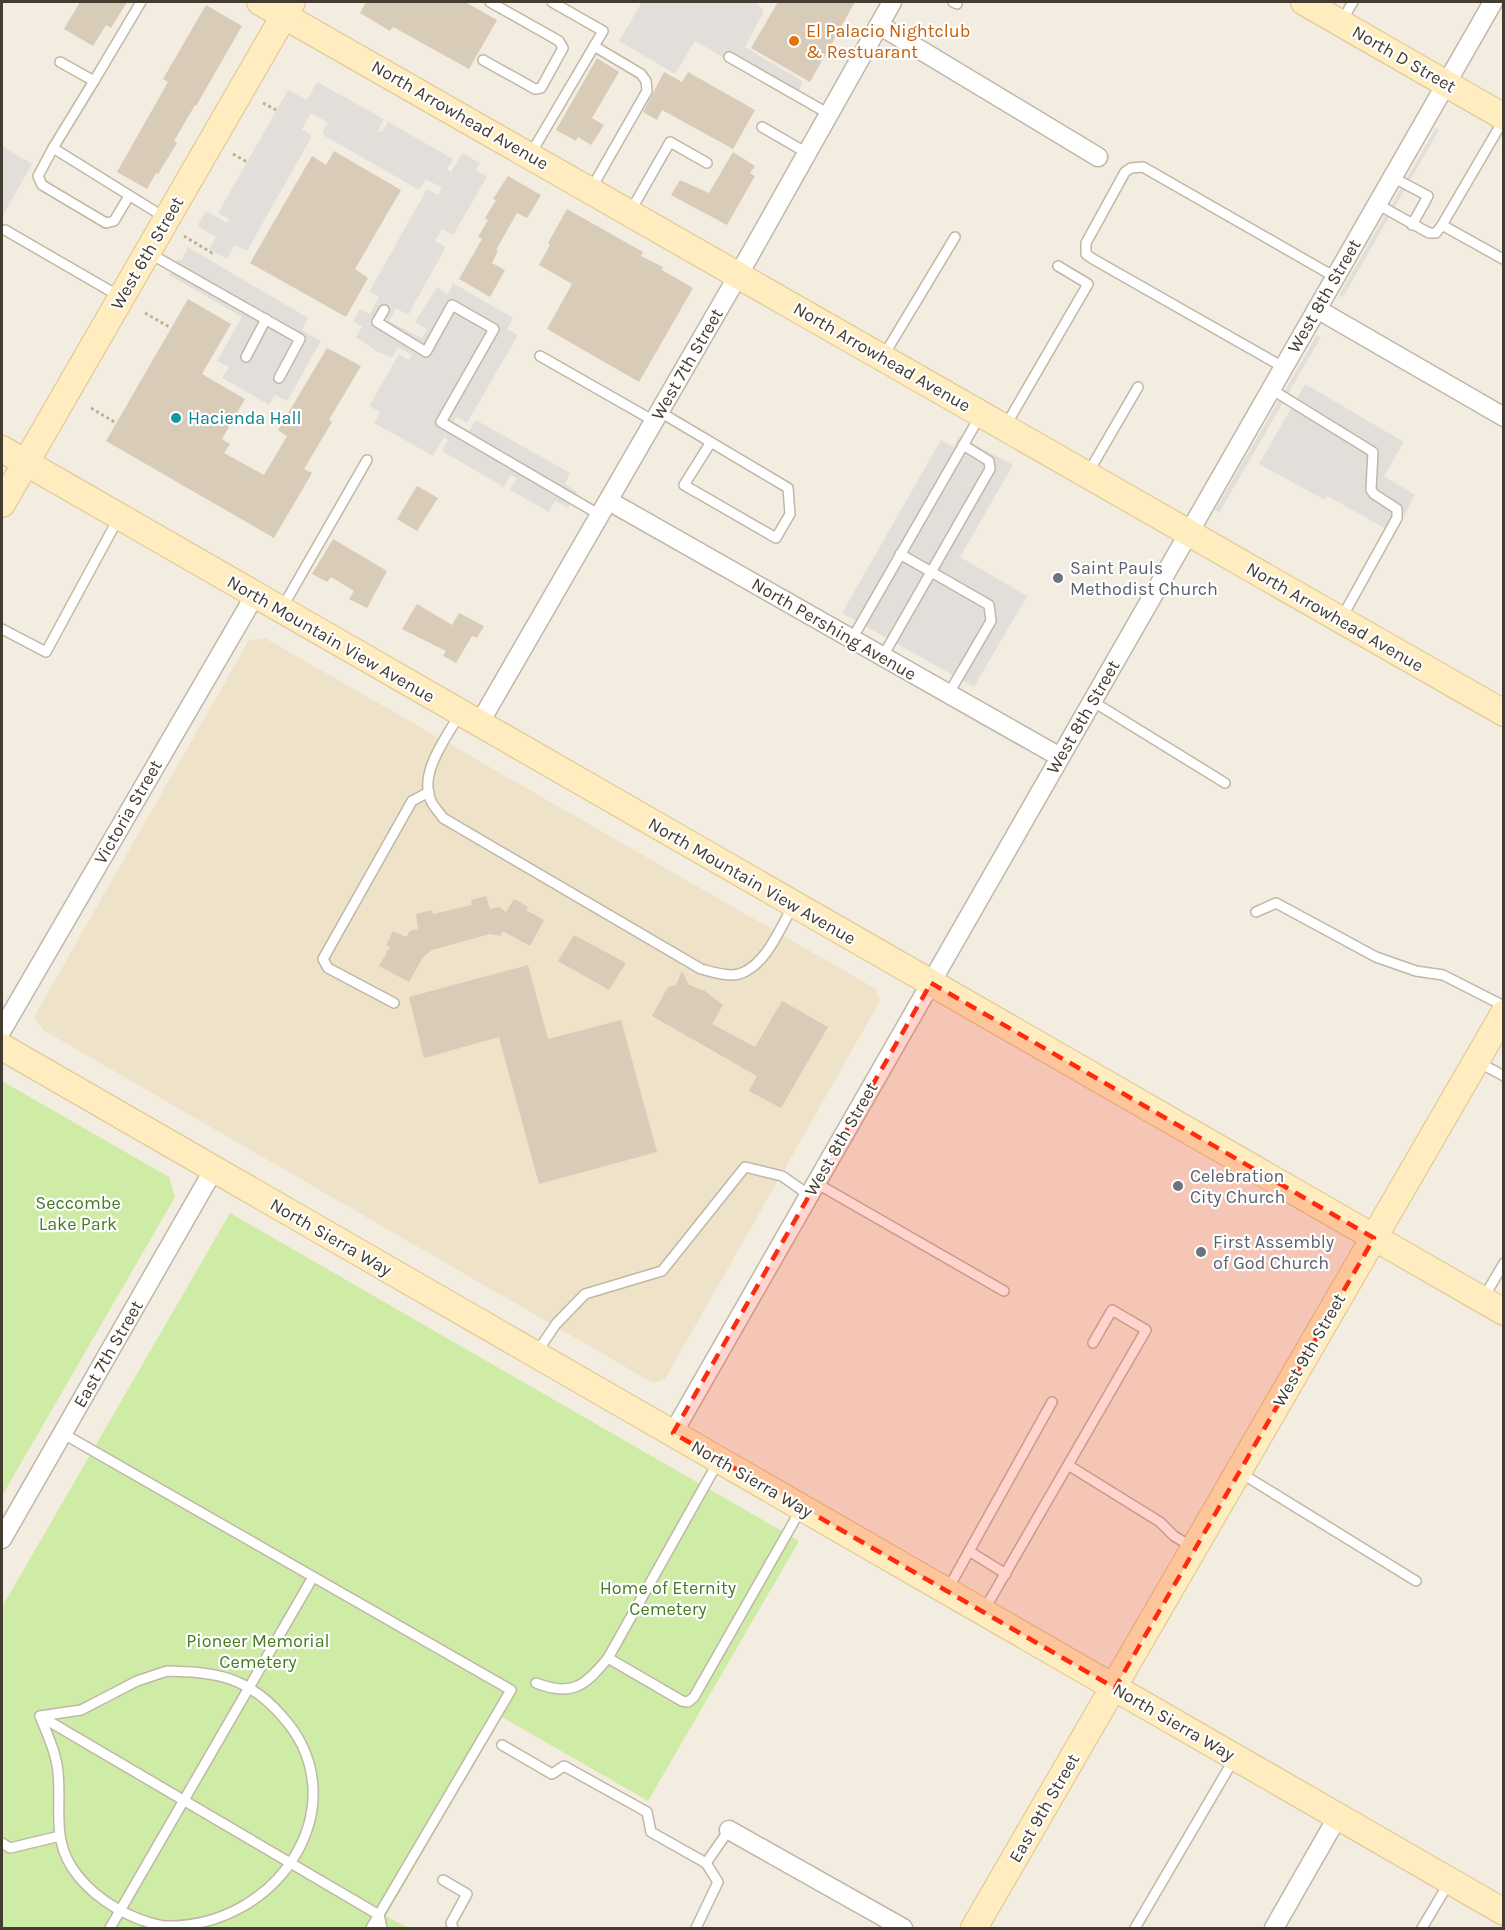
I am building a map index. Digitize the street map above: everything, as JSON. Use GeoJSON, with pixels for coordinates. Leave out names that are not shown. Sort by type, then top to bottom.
{"type":"FeatureCollection","features":[{"type":"Feature","properties":{"kind":"street","name":"North Arrowhead Avenue"},"geometry":{"type":"LineString","coordinates":[[260,2],[288,8],[530,155],[1503,713]]}},
{"type":"Feature","properties":{"kind":"street","name":"West 7th Street"},"geometry":{"type":"LineString","coordinates":[[470,718],[604,508],[892,2]]}},
{"type":"Feature","properties":{"kind":"street","name":"North D Street"},"geometry":{"type":"LineString","coordinates":[[1304,2],[1347,12],[1446,84],[1503,118]]}},
{"type":"Feature","properties":{"kind":"street","name":"West 8th Street"},"geometry":{"type":"LineString","coordinates":[[673,1433],[1492,2]]}},
{"type":"Feature","properties":{"kind":"street","name":"West 6th Street"},"geometry":{"type":"LineString","coordinates":[[2,504],[288,8]]}},
{"type":"Feature","properties":{"kind":"street"},"geometry":{"type":"LineString","coordinates":[[879,26],[1098,157]]}},
{"type":"Feature","properties":{"kind":"street"},"geometry":{"type":"LineString","coordinates":[[1317,309],[1503,417]]}},
{"type":"Feature","properties":{"kind":"street","name":"North Mountain View Avenue"},"geometry":{"type":"LineString","coordinates":[[2,449],[1493,1306]]}},
{"type":"Feature","properties":{"kind":"street","name":"North Pershing Avenue"},"geometry":{"type":"LineString","coordinates":[[604,508],[852,639],[1060,757]]}},
{"type":"Feature","properties":{"kind":"street","name":"Victoria Street"},"geometry":{"type":"LineString","coordinates":[[2,1030],[255,595]]}},
{"type":"Feature","properties":{"kind":"street","name":"West 9th Street"},"geometry":{"type":"LineString","coordinates":[[1115,1688],[1503,1013]]}},
{"type":"Feature","properties":{"kind":"street","name":"North Sierra Way"},"geometry":{"type":"LineString","coordinates":[[2,1047],[1503,1912]]}},
{"type":"Feature","properties":{"kind":"street","name":"East 7th Street"},"geometry":{"type":"LineString","coordinates":[[2,1539],[214,1169]]}},
{"type":"Feature","properties":{"kind":"street","name":"East 9th Street"},"geometry":{"type":"LineString","coordinates":[[974,1929],[1115,1688]]}},
{"type":"Feature","properties":{"kind":"street"},"geometry":{"type":"LineString","coordinates":[[1274,1929],[1338,1816]]}},
{"type":"Feature","properties":{"kind":"street"},"geometry":{"type":"LineString","coordinates":[[729,1830],[903,1929]]}},
{"type":"Feature","properties":{"kind":"lane"},"geometry":{"type":"LineString","coordinates":[[129,196],[114,221],[106,223],[42,185],[38,176],[52,148],[141,2]]}},
{"type":"Feature","properties":{"kind":"lane"},"geometry":{"type":"LineString","coordinates":[[483,60],[535,90],[541,88],[563,48],[560,41],[490,2]]}},
{"type":"Feature","properties":{"kind":"lane"},"geometry":{"type":"LineString","coordinates":[[530,155],[603,31],[552,2]]}},
{"type":"Feature","properties":{"kind":"lane"},"geometry":{"type":"LineString","coordinates":[[591,189],[647,91],[646,81],[641,74],[594,46]]}},
{"type":"Feature","properties":{"kind":"lane"},"geometry":{"type":"LineString","coordinates":[[729,57],[829,114]]}},
{"type":"Feature","properties":{"kind":"lane"},"geometry":{"type":"LineString","coordinates":[[60,62],[94,81]]}},
{"type":"Feature","properties":{"kind":"lane"},"geometry":{"type":"LineString","coordinates":[[1377,204],[1412,225],[1429,233],[1436,233],[1503,118]]}},
{"type":"Feature","properties":{"kind":"lane"},"geometry":{"type":"LineString","coordinates":[[762,127],[807,153]]}},
{"type":"Feature","properties":{"kind":"lane"},"geometry":{"type":"LineString","coordinates":[[630,212],[670,142],[707,163]]}},
{"type":"Feature","properties":{"kind":"lane"},"geometry":{"type":"LineString","coordinates":[[52,148],[166,219]]}},
{"type":"Feature","properties":{"kind":"lane"},"geometry":{"type":"LineString","coordinates":[[1283,367],[1086,254],[1086,243],[1125,172],[1131,168],[1143,167],[1335,278]]}},
{"type":"Feature","properties":{"kind":"lane"},"geometry":{"type":"LineString","coordinates":[[1392,177],[1428,196],[1412,225]]}},
{"type":"Feature","properties":{"kind":"lane"},"geometry":{"type":"LineString","coordinates":[[1442,225],[1503,259]]}},
{"type":"Feature","properties":{"kind":"lane"},"geometry":{"type":"LineString","coordinates":[[5,230],[121,297]]}},
{"type":"Feature","properties":{"kind":"lane"},"geometry":{"type":"LineString","coordinates":[[883,357],[955,237]]}},
{"type":"Feature","properties":{"kind":"lane"},"geometry":{"type":"LineString","coordinates":[[147,252],[300,339],[279,378]]}},
{"type":"Feature","properties":{"kind":"lane"},"geometry":{"type":"LineString","coordinates":[[1005,428],[1088,284],[1058,266]]}},
{"type":"Feature","properties":{"kind":"lane"},"geometry":{"type":"LineString","coordinates":[[384,310],[377,322],[426,352],[452,305],[494,329],[441,422],[604,508]]}},
{"type":"Feature","properties":{"kind":"lane"},"geometry":{"type":"LineString","coordinates":[[246,357],[266,319]]}},
{"type":"Feature","properties":{"kind":"lane"},"geometry":{"type":"LineString","coordinates":[[540,356],[657,417],[711,442],[788,488],[790,514],[776,538],[684,485],[711,442]]}},
{"type":"Feature","properties":{"kind":"lane"},"geometry":{"type":"LineString","coordinates":[[1087,475],[1138,387]]}},
{"type":"Feature","properties":{"kind":"lane"},"geometry":{"type":"LineString","coordinates":[[1271,389],[1373,452],[1371,490],[1397,509],[1397,518],[1341,620]]}},
{"type":"Feature","properties":{"kind":"lane"},"geometry":{"type":"LineString","coordinates":[[852,639],[981,414]]}},
{"type":"Feature","properties":{"kind":"lane"},"geometry":{"type":"LineString","coordinates":[[883,656],[990,469],[989,461],[963,445]]}},
{"type":"Feature","properties":{"kind":"lane"},"geometry":{"type":"LineString","coordinates":[[281,610],[367,460]]}},
{"type":"Feature","properties":{"kind":"lane"},"geometry":{"type":"LineString","coordinates":[[2,629],[46,652],[119,517]]}},
{"type":"Feature","properties":{"kind":"lane"},"geometry":{"type":"LineString","coordinates":[[900,554],[989,605],[990,621],[949,693]]}},
{"type":"Feature","properties":{"kind":"lane"},"geometry":{"type":"LineString","coordinates":[[1092,701],[1225,783]]}},
{"type":"Feature","properties":{"kind":"lane"},"geometry":{"type":"LineString","coordinates":[[470,718],[431,766],[428,781],[429,792],[432,802],[443,818],[701,969],[721,975],[741,974],[753,966],[763,957],[794,904]]}},
{"type":"Feature","properties":{"kind":"lane"},"geometry":{"type":"LineString","coordinates":[[394,1003],[328,968],[323,959],[412,801],[429,792]]}},
{"type":"Feature","properties":{"kind":"lane"},"geometry":{"type":"LineString","coordinates":[[1256,912],[1276,903],[1376,957],[1416,970],[1443,975],[1503,1006]]}},
{"type":"Feature","properties":{"kind":"lane"},"geometry":{"type":"LineString","coordinates":[[1476,1060],[1503,1076]]}},
{"type":"Feature","properties":{"kind":"lane"},"geometry":{"type":"LineString","coordinates":[[536,1354],[556,1324],[585,1294],[662,1271],[745,1167],[782,1176],[813,1189],[1004,1291]]}},
{"type":"Feature","properties":{"kind":"lane"},"geometry":{"type":"LineString","coordinates":[[1493,1306],[1503,1263]]}},
{"type":"Feature","properties":{"kind":"lane"},"geometry":{"type":"LineString","coordinates":[[983,1612],[1146,1330],[1112,1310],[1093,1343]]}},
{"type":"Feature","properties":{"kind":"lane"},"geometry":{"type":"LineString","coordinates":[[947,1591],[1052,1402]]}},
{"type":"Feature","properties":{"kind":"lane"},"geometry":{"type":"LineString","coordinates":[[62,1433],[511,1690],[371,1929]]}},
{"type":"Feature","properties":{"kind":"lane"},"geometry":{"type":"LineString","coordinates":[[536,1683],[551,1689],[564,1690],[581,1685],[596,1673],[608,1658],[719,1460]]}},
{"type":"Feature","properties":{"kind":"lane"},"geometry":{"type":"LineString","coordinates":[[1068,1465],[1160,1522],[1174,1536],[1195,1548]]}},
{"type":"Feature","properties":{"kind":"lane"},"geometry":{"type":"LineString","coordinates":[[1239,1472],[1416,1581]]}},
{"type":"Feature","properties":{"kind":"lane"},"geometry":{"type":"LineString","coordinates":[[608,1658],[682,1701],[688,1702],[694,1697],[802,1508]]}},
{"type":"Feature","properties":{"kind":"lane"},"geometry":{"type":"LineString","coordinates":[[969,1551],[1006,1574]]}},
{"type":"Feature","properties":{"kind":"lane"},"geometry":{"type":"LineString","coordinates":[[110,1929],[313,1577]]}},
{"type":"Feature","properties":{"kind":"lane"},"geometry":{"type":"LineString","coordinates":[[167,1671],[201,1672],[230,1679],[249,1688],[269,1702],[287,1720],[302,1741],[309,1761],[313,1791],[312,1818],[305,1844],[277,1891],[257,1908],[229,1923],[216,1927],[174,1928],[148,1923],[120,1910],[94,1893],[78,1876],[66,1857],[60,1836],[58,1773],[52,1747],[40,1716],[81,1710],[137,1681],[167,1671]]}},
{"type":"Feature","properties":{"kind":"lane"},"geometry":{"type":"LineString","coordinates":[[40,1716],[379,1915],[382,1929]]}},
{"type":"Feature","properties":{"kind":"lane"},"geometry":{"type":"LineString","coordinates":[[502,1745],[552,1774],[564,1766],[647,1812],[651,1832],[706,1863],[718,1882],[696,1929]]}},
{"type":"Feature","properties":{"kind":"lane"},"geometry":{"type":"LineString","coordinates":[[1135,1929],[1235,1757]]}},
{"type":"Feature","properties":{"kind":"lane"},"geometry":{"type":"LineString","coordinates":[[706,1863],[729,1830]]}},
{"type":"Feature","properties":{"kind":"lane"},"geometry":{"type":"LineString","coordinates":[[2,1843],[10,1848],[60,1836]]}},
{"type":"Feature","properties":{"kind":"lane"},"geometry":{"type":"LineString","coordinates":[[443,1880],[467,1894],[452,1923],[453,1929]]}},
{"type":"Feature","properties":{"kind":"lane"},"geometry":{"type":"LineString","coordinates":[[1422,1929],[1450,1881]]}},
{"type":"Feature","properties":{"kind":"path"},"geometry":{"type":"LineString","coordinates":[[263,102],[276,110]]}},
{"type":"Feature","properties":{"kind":"path"},"geometry":{"type":"LineString","coordinates":[[233,154],[247,162]]}},
{"type":"Feature","properties":{"kind":"path"},"geometry":{"type":"LineString","coordinates":[[184,236],[212,253],[213,251]]}},
{"type":"Feature","properties":{"kind":"path"},"geometry":{"type":"LineString","coordinates":[[145,313],[171,327]]}},
{"type":"Feature","properties":{"kind":"path"},"geometry":{"type":"LineString","coordinates":[[91,408],[116,423]]}},
{"type":"Feature","properties":{"kind":"highlighted area"},"geometry":{"type":"Polygon","coordinates":[[[931,983],[1374,1238],[1115,1688],[673,1433],[931,983]]]}},
{"type":"Feature","properties":{"kind":"shaded area"},"geometry":{"type":"Polygon","coordinates":[[[642,2],[755,2],[763,9],[763,13],[745,47],[802,81],[797,100],[695,41],[675,74],[619,41],[642,2]]]}},
{"type":"Feature","properties":{"kind":"shaded area"},"geometry":{"type":"Polygon","coordinates":[[[317,82],[384,119],[378,131],[382,132],[388,122],[453,159],[447,169],[451,172],[462,153],[480,163],[476,170],[487,177],[453,235],[442,229],[435,241],[446,247],[408,315],[396,308],[389,321],[422,338],[427,329],[415,322],[437,287],[448,294],[453,283],[513,318],[507,329],[518,335],[467,423],[456,417],[454,422],[469,431],[476,420],[570,473],[565,484],[577,492],[568,508],[555,501],[549,512],[510,490],[517,478],[510,475],[504,487],[442,451],[448,440],[444,437],[433,456],[374,423],[380,412],[369,406],[399,354],[409,360],[412,355],[398,347],[392,358],[376,351],[356,337],[362,327],[353,321],[360,309],[370,314],[379,297],[369,292],[427,189],[438,195],[442,188],[426,179],[419,190],[323,135],[328,123],[311,113],[302,129],[311,135],[311,138],[247,251],[235,245],[227,259],[209,249],[216,237],[197,226],[206,211],[227,223],[229,219],[218,213],[288,90],[307,100],[317,82]]]}},
{"type":"Feature","properties":{"kind":"shaded area"},"geometry":{"type":"Polygon","coordinates":[[[1436,128],[1439,130],[1343,297],[1339,295],[1436,128]]]}},
{"type":"Feature","properties":{"kind":"shaded area"},"geometry":{"type":"Polygon","coordinates":[[[2,146],[32,164],[2,217],[2,146]]]}},
{"type":"Feature","properties":{"kind":"shaded area"},"geometry":{"type":"Polygon","coordinates":[[[188,247],[308,318],[302,330],[321,341],[287,401],[275,395],[269,405],[222,378],[229,367],[217,361],[242,317],[169,275],[178,258],[181,261],[188,247]]]}},
{"type":"Feature","properties":{"kind":"shaded area"},"geometry":{"type":"Polygon","coordinates":[[[1317,335],[1321,337],[1219,513],[1215,510],[1317,335]]]}},
{"type":"Feature","properties":{"kind":"shaded area"},"geometry":{"type":"Polygon","coordinates":[[[1305,384],[1404,442],[1384,476],[1415,495],[1395,534],[1331,498],[1327,496],[1325,500],[1259,464],[1305,384]]]}},
{"type":"Feature","properties":{"kind":"shaded area"},"geometry":{"type":"Polygon","coordinates":[[[959,436],[1013,465],[960,557],[1027,596],[974,687],[842,613],[941,440],[954,447],[959,436]]]}},
{"type":"Feature","properties":{"kind":"shaded area"},"geometry":{"type":"Polygon","coordinates":[[[635,521],[1024,746],[1023,749],[633,525],[635,521]]]}},
{"type":"Feature","properties":{"kind":"shaded area"},"geometry":{"type":"Polygon","coordinates":[[[265,638],[876,989],[880,1001],[665,1379],[653,1383],[43,1030],[34,1017],[249,640],[265,638]]]}},
{"type":"Feature","properties":{"kind":"green space","name":"Seccombe Lake Park"},"geometry":{"type":"Polygon","coordinates":[[[2,1081],[169,1177],[175,1197],[2,1496],[2,1081]]]}},
{"type":"Feature","properties":{"kind":"green space","name":"Pioneer Memorial Cemetery"},"geometry":{"type":"Polygon","coordinates":[[[230,1213],[799,1541],[648,1801],[502,1717],[386,1916],[408,1928],[2,1928],[2,1607],[230,1213]]]}},
{"type":"Feature","properties":{"kind":"building"},"geometry":{"type":"Polygon","coordinates":[[[80,2],[127,2],[111,28],[106,25],[93,46],[64,29],[80,2]]]}},
{"type":"Feature","properties":{"kind":"building"},"geometry":{"type":"Polygon","coordinates":[[[366,2],[465,2],[497,20],[469,69],[393,27],[390,31],[360,13],[366,2]]]}},
{"type":"Feature","properties":{"kind":"building","name":"El Palacio Nightclub & Restuarant"},"geometry":{"type":"Polygon","coordinates":[[[778,2],[855,2],[810,82],[751,48],[778,2]]]}},
{"type":"Feature","properties":{"kind":"building"},"geometry":{"type":"Polygon","coordinates":[[[206,5],[242,26],[174,141],[177,143],[147,189],[117,172],[168,82],[163,79],[206,5]]]}},
{"type":"Feature","properties":{"kind":"building"},"geometry":{"type":"Polygon","coordinates":[[[597,58],[619,72],[592,118],[604,125],[591,145],[578,137],[576,141],[556,130],[597,58]]]}},
{"type":"Feature","properties":{"kind":"building"},"geometry":{"type":"Polygon","coordinates":[[[664,72],[682,82],[688,72],[755,110],[733,149],[662,110],[657,120],[643,112],[664,72]]]}},
{"type":"Feature","properties":{"kind":"building"},"geometry":{"type":"Polygon","coordinates":[[[334,151],[401,190],[355,269],[368,278],[346,317],[250,263],[312,156],[326,165],[334,151]]]}},
{"type":"Feature","properties":{"kind":"building"},"geometry":{"type":"Polygon","coordinates":[[[733,152],[755,166],[750,173],[755,176],[727,225],[671,195],[680,180],[709,193],[733,152]]]}},
{"type":"Feature","properties":{"kind":"building"},"geometry":{"type":"Polygon","coordinates":[[[508,176],[541,195],[527,218],[517,213],[496,250],[498,251],[492,263],[505,270],[490,297],[459,279],[482,239],[478,237],[488,220],[485,218],[496,200],[493,199],[508,176]]]}},
{"type":"Feature","properties":{"kind":"building"},"geometry":{"type":"Polygon","coordinates":[[[567,209],[643,252],[641,256],[663,267],[662,270],[693,288],[639,382],[547,329],[572,284],[539,265],[567,209]]]}},
{"type":"Feature","properties":{"kind":"building","name":"Hacienda Hall"},"geometry":{"type":"Polygon","coordinates":[[[188,299],[231,324],[202,374],[245,399],[222,439],[230,444],[224,453],[264,475],[287,436],[278,430],[327,348],[361,366],[329,420],[332,422],[304,469],[312,473],[274,538],[106,441],[188,299]]]}},
{"type":"Feature","properties":{"kind":"building"},"geometry":{"type":"Polygon","coordinates":[[[417,486],[438,498],[417,531],[397,519],[417,486]]]}},
{"type":"Feature","properties":{"kind":"building"},"geometry":{"type":"Polygon","coordinates":[[[333,539],[387,571],[367,608],[349,599],[354,591],[331,577],[327,582],[312,574],[333,539]]]}},
{"type":"Feature","properties":{"kind":"building"},"geometry":{"type":"Polygon","coordinates":[[[417,604],[452,625],[459,613],[484,626],[477,638],[472,636],[456,663],[443,656],[446,651],[402,629],[417,604]]]}},
{"type":"Feature","properties":{"kind":"building"},"geometry":{"type":"Polygon","coordinates":[[[486,896],[490,909],[499,907],[506,912],[514,899],[528,907],[526,910],[544,920],[530,946],[503,931],[501,936],[490,934],[432,950],[423,957],[409,982],[379,966],[390,947],[386,945],[393,931],[406,937],[410,931],[418,929],[416,914],[432,910],[433,914],[472,905],[471,900],[486,896]]]}},
{"type":"Feature","properties":{"kind":"building"},"geometry":{"type":"Polygon","coordinates":[[[574,935],[626,963],[609,990],[558,961],[574,935]]]}},
{"type":"Feature","properties":{"kind":"building"},"geometry":{"type":"Polygon","coordinates":[[[528,965],[548,1039],[621,1020],[657,1152],[539,1184],[499,1037],[424,1058],[409,997],[528,965]]]}},
{"type":"Feature","properties":{"kind":"building"},"geometry":{"type":"Polygon","coordinates":[[[682,971],[689,985],[705,991],[723,1005],[712,1024],[755,1047],[782,1001],[828,1027],[781,1108],[749,1091],[757,1076],[652,1016],[668,987],[676,985],[682,971]]]}},
{"type":"Feature","properties":{"kind":"place","name":"El Palacio Nightclub & Restuarant"},"geometry":{"type":"Point","coordinates":[794,41]}},
{"type":"Feature","properties":{"kind":"place","name":"Hacienda Hall"},"geometry":{"type":"Point","coordinates":[176,418]}},
{"type":"Feature","properties":{"kind":"place","name":"Saint Pauls Methodist Church"},"geometry":{"type":"Point","coordinates":[1058,578]}},
{"type":"Feature","properties":{"kind":"place","name":"Celebration City Church"},"geometry":{"type":"Point","coordinates":[1178,1186]}},
{"type":"Feature","properties":{"kind":"place","name":"First Assembly of God Church"},"geometry":{"type":"Point","coordinates":[1201,1252]}},
{"type":"Feature","properties":{"kind":"park label","name":"Home of Eternity Cemetery"},"geometry":{"type":"Point","coordinates":[668,1598]}}]}
